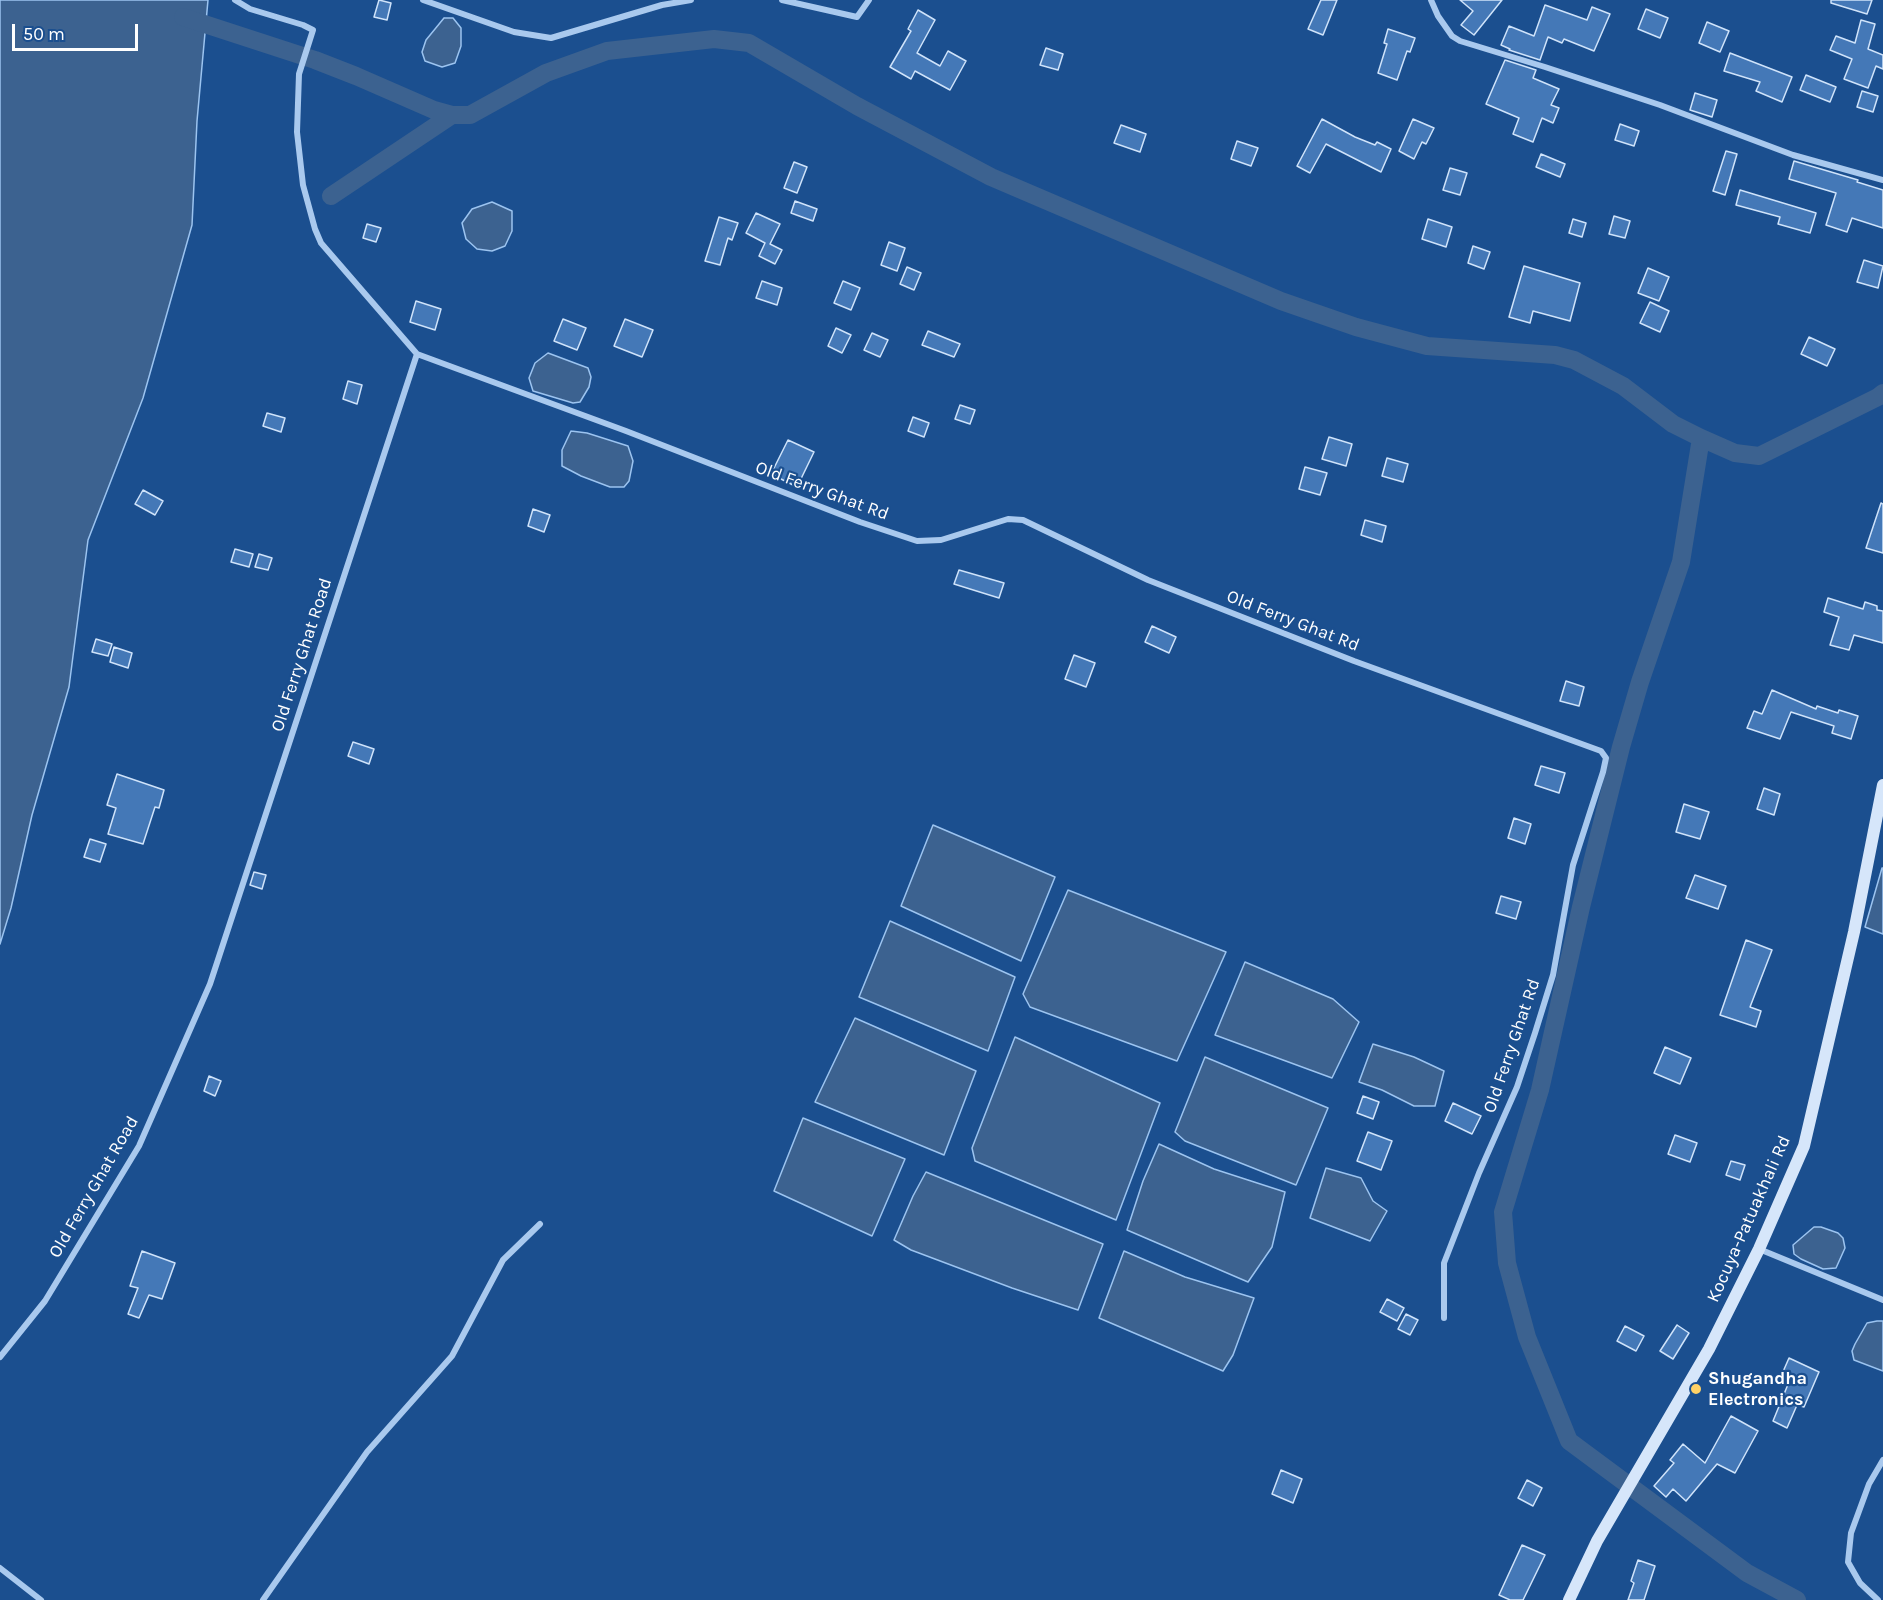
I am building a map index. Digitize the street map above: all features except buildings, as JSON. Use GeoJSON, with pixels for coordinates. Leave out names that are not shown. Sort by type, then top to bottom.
{"type":"FeatureCollection","features":[{"type":"Feature","properties":{"kind":"main road","name":"Kocuya-Patuakhali Rd"},"geometry":{"type":"LineString","coordinates":[[1569,1600],[1597,1541],[1709,1349],[1759,1249],[1804,1146],[1854,932],[1883,785]]}},
{"type":"Feature","properties":{"kind":"street"},"geometry":{"type":"LineString","coordinates":[[235,0],[250,9],[313,30],[299,74],[297,132],[303,185],[318,236],[321,243],[417,354]]}},
{"type":"Feature","properties":{"kind":"street"},"geometry":{"type":"LineString","coordinates":[[423,0],[514,32],[551,39],[662,5],[691,0]]}},
{"type":"Feature","properties":{"kind":"street"},"geometry":{"type":"LineString","coordinates":[[782,0],[857,17],[869,0]]}},
{"type":"Feature","properties":{"kind":"street"},"geometry":{"type":"LineString","coordinates":[[1431,0],[1438,16],[1452,36],[1460,41],[1545,66],[1660,105],[1793,156],[1883,180]]}},
{"type":"Feature","properties":{"kind":"street","name":"Old Ferry Ghat Rd"},"geometry":{"type":"LineString","coordinates":[[417,354],[626,431],[860,522],[917,541],[940,540],[1008,519],[1023,520],[1148,580],[1233,614],[1354,661],[1602,751],[1606,758],[1603,772],[1574,865],[1553,975],[1517,1087],[1479,1173],[1444,1263],[1444,1318]]}},
{"type":"Feature","properties":{"kind":"street","name":"Old Ferry Ghat Road"},"geometry":{"type":"LineString","coordinates":[[0,1356],[45,1301],[139,1146],[210,984],[417,354]]}},
{"type":"Feature","properties":{"kind":"street"},"geometry":{"type":"LineString","coordinates":[[263,1600],[367,1452],[452,1356],[503,1260],[540,1224]]}},
{"type":"Feature","properties":{"kind":"street"},"geometry":{"type":"LineString","coordinates":[[1759,1249],[1883,1300]]}},
{"type":"Feature","properties":{"kind":"street"},"geometry":{"type":"LineString","coordinates":[[1878,1600],[1860,1583],[1848,1562],[1851,1533],[1869,1484],[1883,1460]]}},
{"type":"Feature","properties":{"kind":"street"},"geometry":{"type":"LineString","coordinates":[[0,1568],[41,1600]]}},
{"type":"Feature","properties":{"kind":"water"},"geometry":{"type":"Polygon","coordinates":[[[0,0],[208,0],[197,121],[192,225],[143,398],[88,540],[69,687],[32,815],[11,908],[0,944],[0,0]]]}},
{"type":"Feature","properties":{"kind":"water"},"geometry":{"type":"Polygon","coordinates":[[[444,18],[453,18],[461,28],[461,46],[455,63],[442,67],[425,61],[422,52],[426,40],[444,18]]]}},
{"type":"Feature","properties":{"kind":"water"},"geometry":{"type":"Polygon","coordinates":[[[492,202],[512,211],[512,231],[505,246],[492,251],[477,249],[466,239],[462,223],[472,209],[492,202]]]}},
{"type":"Feature","properties":{"kind":"water"},"geometry":{"type":"Polygon","coordinates":[[[548,353],[588,368],[591,377],[589,387],[580,402],[573,403],[533,391],[529,378],[535,363],[548,353]]]}},
{"type":"Feature","properties":{"kind":"water"},"geometry":{"type":"Polygon","coordinates":[[[571,431],[587,433],[628,446],[633,461],[629,481],[624,487],[610,487],[562,466],[562,450],[571,431]]]}},
{"type":"Feature","properties":{"kind":"water"},"geometry":{"type":"Polygon","coordinates":[[[933,825],[1055,877],[1021,961],[901,906],[933,825]]]}},
{"type":"Feature","properties":{"kind":"water"},"geometry":{"type":"Polygon","coordinates":[[[1883,868],[1883,934],[1865,927],[1883,868]]]}},
{"type":"Feature","properties":{"kind":"water"},"geometry":{"type":"Polygon","coordinates":[[[1068,890],[1226,952],[1177,1061],[1030,1007],[1023,994],[1068,890]]]}},
{"type":"Feature","properties":{"kind":"water"},"geometry":{"type":"Polygon","coordinates":[[[890,921],[1015,977],[988,1051],[859,997],[890,921]]]}},
{"type":"Feature","properties":{"kind":"water"},"geometry":{"type":"Polygon","coordinates":[[[1245,962],[1333,999],[1359,1022],[1332,1078],[1215,1035],[1245,962]]]}},
{"type":"Feature","properties":{"kind":"water"},"geometry":{"type":"Polygon","coordinates":[[[855,1018],[976,1071],[944,1155],[815,1102],[855,1018]]]}},
{"type":"Feature","properties":{"kind":"water"},"geometry":{"type":"Polygon","coordinates":[[[1015,1037],[1160,1103],[1116,1220],[975,1161],[972,1148],[1015,1037]]]}},
{"type":"Feature","properties":{"kind":"water"},"geometry":{"type":"Polygon","coordinates":[[[1373,1044],[1414,1057],[1444,1071],[1435,1106],[1414,1106],[1382,1090],[1359,1082],[1373,1044]]]}},
{"type":"Feature","properties":{"kind":"water"},"geometry":{"type":"Polygon","coordinates":[[[1205,1057],[1328,1108],[1296,1185],[1185,1141],[1175,1132],[1205,1057]]]}},
{"type":"Feature","properties":{"kind":"water"},"geometry":{"type":"Polygon","coordinates":[[[803,1118],[905,1159],[872,1236],[774,1191],[803,1118]]]}},
{"type":"Feature","properties":{"kind":"water"},"geometry":{"type":"Polygon","coordinates":[[[1159,1144],[1214,1169],[1285,1192],[1272,1247],[1248,1282],[1127,1230],[1143,1181],[1159,1144]]]}},
{"type":"Feature","properties":{"kind":"water"},"geometry":{"type":"Polygon","coordinates":[[[1326,1168],[1361,1178],[1373,1201],[1387,1211],[1370,1241],[1310,1218],[1326,1168]]]}},
{"type":"Feature","properties":{"kind":"water"},"geometry":{"type":"Polygon","coordinates":[[[926,1172],[1103,1244],[1078,1310],[911,1250],[894,1240],[926,1172]]]}},
{"type":"Feature","properties":{"kind":"water"},"geometry":{"type":"Polygon","coordinates":[[[1814,1227],[1838,1233],[1843,1238],[1845,1248],[1836,1268],[1823,1269],[1794,1254],[1793,1245],[1814,1227]]]}},
{"type":"Feature","properties":{"kind":"water"},"geometry":{"type":"Polygon","coordinates":[[[1124,1251],[1185,1277],[1254,1298],[1233,1355],[1223,1371],[1099,1318],[1124,1251]]]}},
{"type":"Feature","properties":{"kind":"water"},"geometry":{"type":"Polygon","coordinates":[[[1883,1321],[1883,1371],[1854,1360],[1852,1351],[1867,1323],[1883,1321]]]}},
{"type":"Feature","properties":{"kind":"waterway"},"geometry":{"type":"LineString","coordinates":[[183,17],[315,60],[434,110],[452,115],[470,115],[546,73],[607,51],[714,39],[749,43],[857,106],[991,177],[1281,301],[1356,327],[1427,346],[1555,355],[1574,360],[1623,386],[1673,424],[1701,438],[1681,562],[1640,682],[1621,747],[1581,907],[1540,1090],[1503,1212],[1507,1263],[1527,1337],[1569,1441],[1747,1573],[1797,1600]]}},
{"type":"Feature","properties":{"kind":"waterway"},"geometry":{"type":"LineString","coordinates":[[331,196],[452,115]]}},
{"type":"Feature","properties":{"kind":"waterway"},"geometry":{"type":"LineString","coordinates":[[1701,438],[1735,453],[1759,456],[1883,393]]}},
{"type":"Feature","properties":{"kind":"place","name":"Shugandha Electronics"},"geometry":{"type":"Point","coordinates":[1696,1389]}}]}
